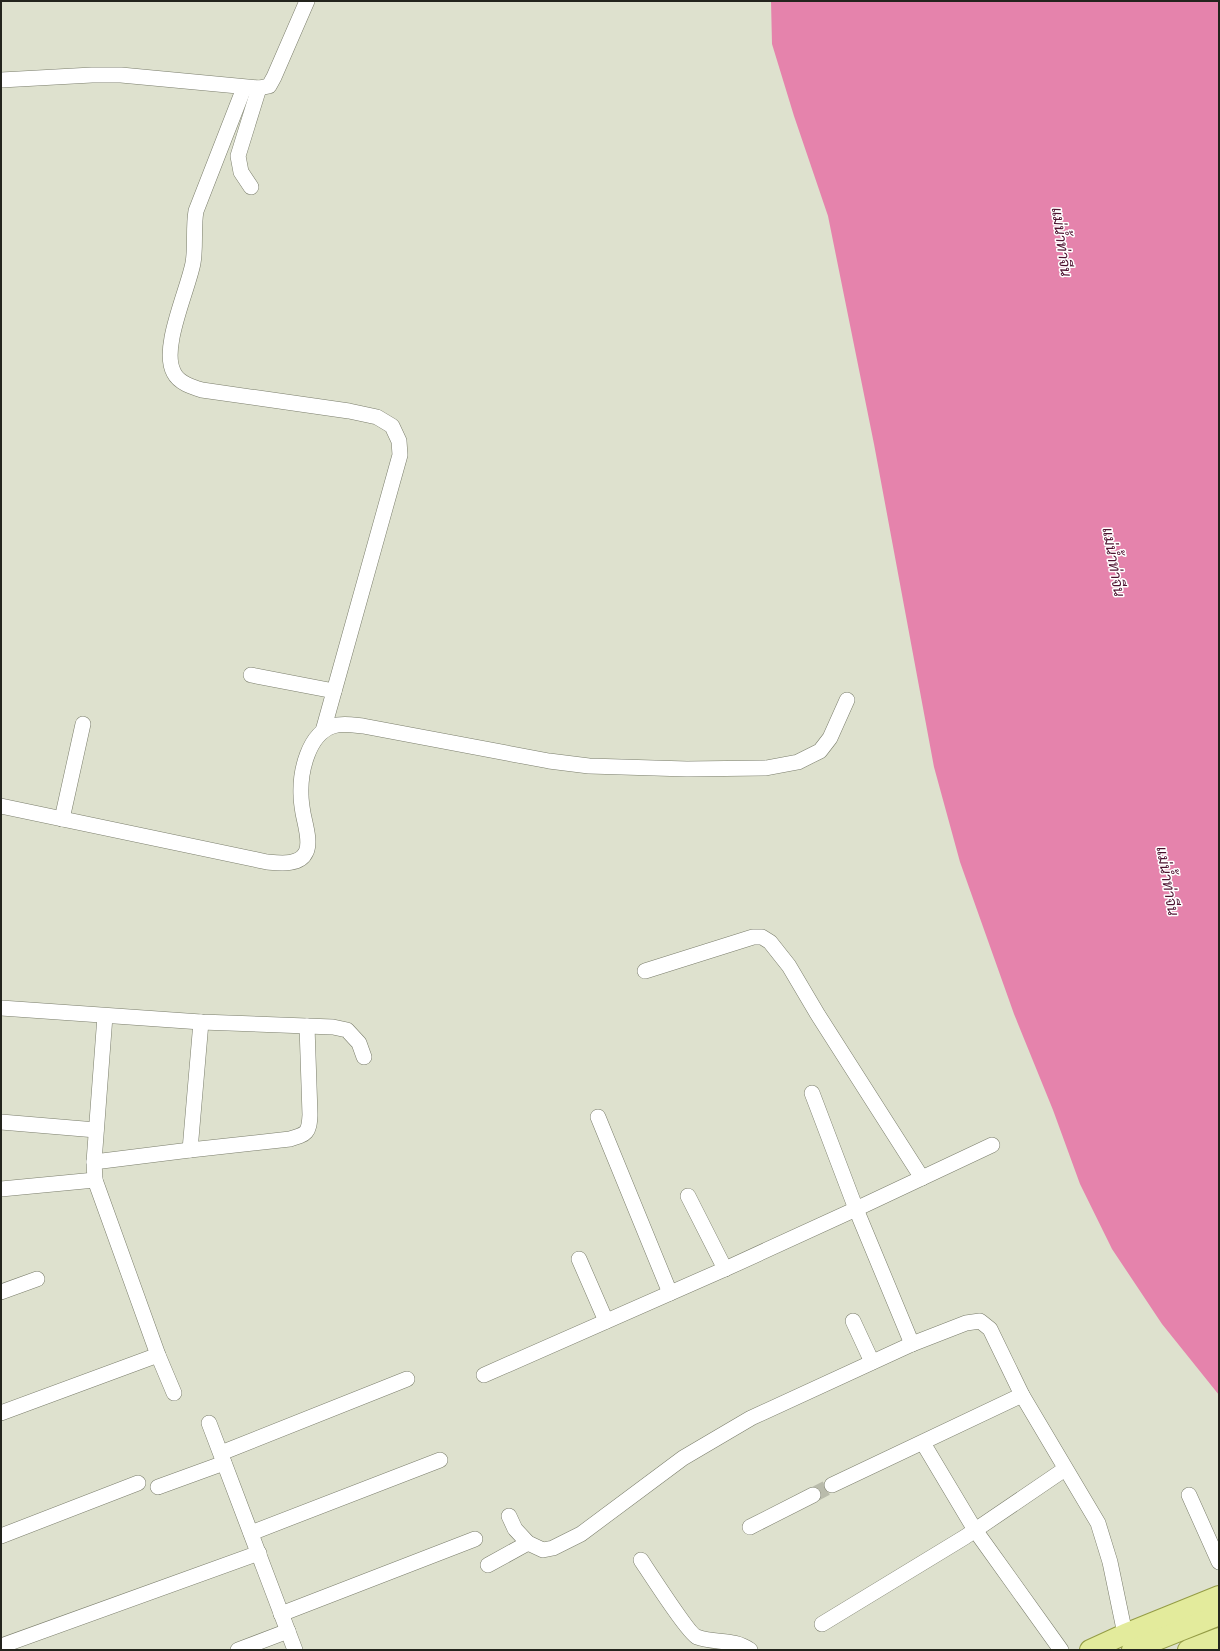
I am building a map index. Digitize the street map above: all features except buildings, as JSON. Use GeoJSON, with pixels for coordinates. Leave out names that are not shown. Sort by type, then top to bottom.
{"type":"FeatureCollection","features":[{"type":"Feature","properties":{"kind":"main road"},"geometry":{"type":"LineString","coordinates":[[1128,1642],[1219,1596]]}},
{"type":"Feature","properties":{"kind":"main road"},"geometry":{"type":"LineString","coordinates":[[1090,1650],[1128,1642],[1219,1615]]}},
{"type":"Feature","properties":{"kind":"main road"},"geometry":{"type":"LineString","coordinates":[[1188,1650],[1219,1638]]}},
{"type":"Feature","properties":{"kind":"street"},"geometry":{"type":"LineString","coordinates":[[1,80],[92,75],[121,75],[244,88],[259,88],[268,86],[274,77],[307,1]]}},
{"type":"Feature","properties":{"kind":"street"},"geometry":{"type":"LineString","coordinates":[[244,88],[196,211],[193,264],[173,332],[170,350],[170,364],[174,374],[186,385],[202,390],[350,410],[377,417],[392,426],[399,441],[400,455],[323,731]]}},
{"type":"Feature","properties":{"kind":"street"},"geometry":{"type":"LineString","coordinates":[[251,187],[241,172],[238,156],[259,88]]}},
{"type":"Feature","properties":{"kind":"street"},"geometry":{"type":"LineString","coordinates":[[251,675],[334,691]]}},
{"type":"Feature","properties":{"kind":"street"},"geometry":{"type":"LineString","coordinates":[[1,806],[267,862],[285,864],[300,859],[306,853],[308,842],[301,794],[302,775],[306,760],[314,741],[323,731],[331,726],[340,724],[363,726],[549,761],[589,766],[687,769],[766,768],[798,762],[820,751],[830,738],[847,700]]}},
{"type":"Feature","properties":{"kind":"street"},"geometry":{"type":"LineString","coordinates":[[62,818],[83,724]]}},
{"type":"Feature","properties":{"kind":"street"},"geometry":{"type":"LineString","coordinates":[[645,971],[753,937],[762,936],[770,942],[789,966],[818,1015],[922,1178]]}},
{"type":"Feature","properties":{"kind":"street"},"geometry":{"type":"LineString","coordinates":[[1,1008],[201,1022],[333,1027],[348,1030],[358,1043],[364,1057]]}},
{"type":"Feature","properties":{"kind":"street"},"geometry":{"type":"LineString","coordinates":[[104,1016],[94,1162],[95,1180],[158,1355],[174,1393]]}},
{"type":"Feature","properties":{"kind":"street"},"geometry":{"type":"LineString","coordinates":[[190,1150],[201,1022]]}},
{"type":"Feature","properties":{"kind":"street"},"geometry":{"type":"LineString","coordinates":[[94,1162],[290,1139],[304,1135],[309,1129],[310,1115],[307,1026]]}},
{"type":"Feature","properties":{"kind":"street"},"geometry":{"type":"LineString","coordinates":[[812,1093],[856,1209],[912,1344]]}},
{"type":"Feature","properties":{"kind":"street"},"geometry":{"type":"LineString","coordinates":[[598,1117],[670,1293]]}},
{"type":"Feature","properties":{"kind":"street"},"geometry":{"type":"LineString","coordinates":[[1,1122],[96,1130]]}},
{"type":"Feature","properties":{"kind":"street"},"geometry":{"type":"LineString","coordinates":[[484,1375],[725,1269],[856,1209],[992,1144]]}},
{"type":"Feature","properties":{"kind":"street"},"geometry":{"type":"LineString","coordinates":[[1,1189],[95,1180]]}},
{"type":"Feature","properties":{"kind":"street"},"geometry":{"type":"LineString","coordinates":[[688,1196],[725,1269]]}},
{"type":"Feature","properties":{"kind":"street"},"geometry":{"type":"LineString","coordinates":[[579,1259],[606,1321]]}},
{"type":"Feature","properties":{"kind":"street"},"geometry":{"type":"LineString","coordinates":[[1,1292],[37,1279]]}},
{"type":"Feature","properties":{"kind":"street"},"geometry":{"type":"LineString","coordinates":[[853,1321],[872,1362]]}},
{"type":"Feature","properties":{"kind":"street"},"geometry":{"type":"LineString","coordinates":[[509,1516],[515,1528],[528,1543],[543,1550],[553,1548],[582,1534],[683,1458],[751,1418],[912,1344],[966,1323],[980,1321],[990,1329],[1022,1395],[1098,1523],[1110,1562],[1128,1642]]}},
{"type":"Feature","properties":{"kind":"street"},"geometry":{"type":"LineString","coordinates":[[1,1413],[158,1355]]}},
{"type":"Feature","properties":{"kind":"street"},"geometry":{"type":"LineString","coordinates":[[158,1487],[407,1379]]}},
{"type":"Feature","properties":{"kind":"street"},"geometry":{"type":"LineString","coordinates":[[832,1485],[1022,1395]]}},
{"type":"Feature","properties":{"kind":"street"},"geometry":{"type":"LineString","coordinates":[[209,1423],[295,1650]]}},
{"type":"Feature","properties":{"kind":"street"},"geometry":{"type":"LineString","coordinates":[[923,1443],[975,1530],[1061,1650]]}},
{"type":"Feature","properties":{"kind":"street"},"geometry":{"type":"LineString","coordinates":[[251,1533],[440,1460]]}},
{"type":"Feature","properties":{"kind":"street"},"geometry":{"type":"LineString","coordinates":[[822,1624],[975,1530],[1065,1469]]}},
{"type":"Feature","properties":{"kind":"street"},"geometry":{"type":"LineString","coordinates":[[1,1536],[138,1483]]}},
{"type":"Feature","properties":{"kind":"street"},"geometry":{"type":"LineString","coordinates":[[750,1527],[813,1495]]}},
{"type":"Feature","properties":{"kind":"street"},"geometry":{"type":"LineString","coordinates":[[1189,1495],[1219,1562]]}},
{"type":"Feature","properties":{"kind":"street"},"geometry":{"type":"LineString","coordinates":[[281,1614],[475,1539]]}},
{"type":"Feature","properties":{"kind":"street"},"geometry":{"type":"LineString","coordinates":[[488,1565],[528,1543]]}},
{"type":"Feature","properties":{"kind":"street"},"geometry":{"type":"LineString","coordinates":[[1,1646],[259,1553]]}},
{"type":"Feature","properties":{"kind":"street"},"geometry":{"type":"LineString","coordinates":[[641,1560],[686,1626],[695,1636],[711,1640],[736,1642],[750,1650]]}},
{"type":"Feature","properties":{"kind":"street"},"geometry":{"type":"LineString","coordinates":[[238,1650],[288,1631]]}},
{"type":"Feature","properties":{"kind":"water","name":"แม่น้ำท่าจีน"},"geometry":{"type":"Polygon","coordinates":[[[771,1],[1219,1],[1219,1395],[1162,1324],[1112,1249],[1080,1184],[1053,1110],[1014,1014],[960,862],[934,767],[874,444],[828,216],[794,116],[772,44],[771,1]]]}},
{"type":"Feature","properties":{"kind":"tunnel"},"geometry":{"type":"LineString","coordinates":[[813,1495],[832,1485]]}}]}
